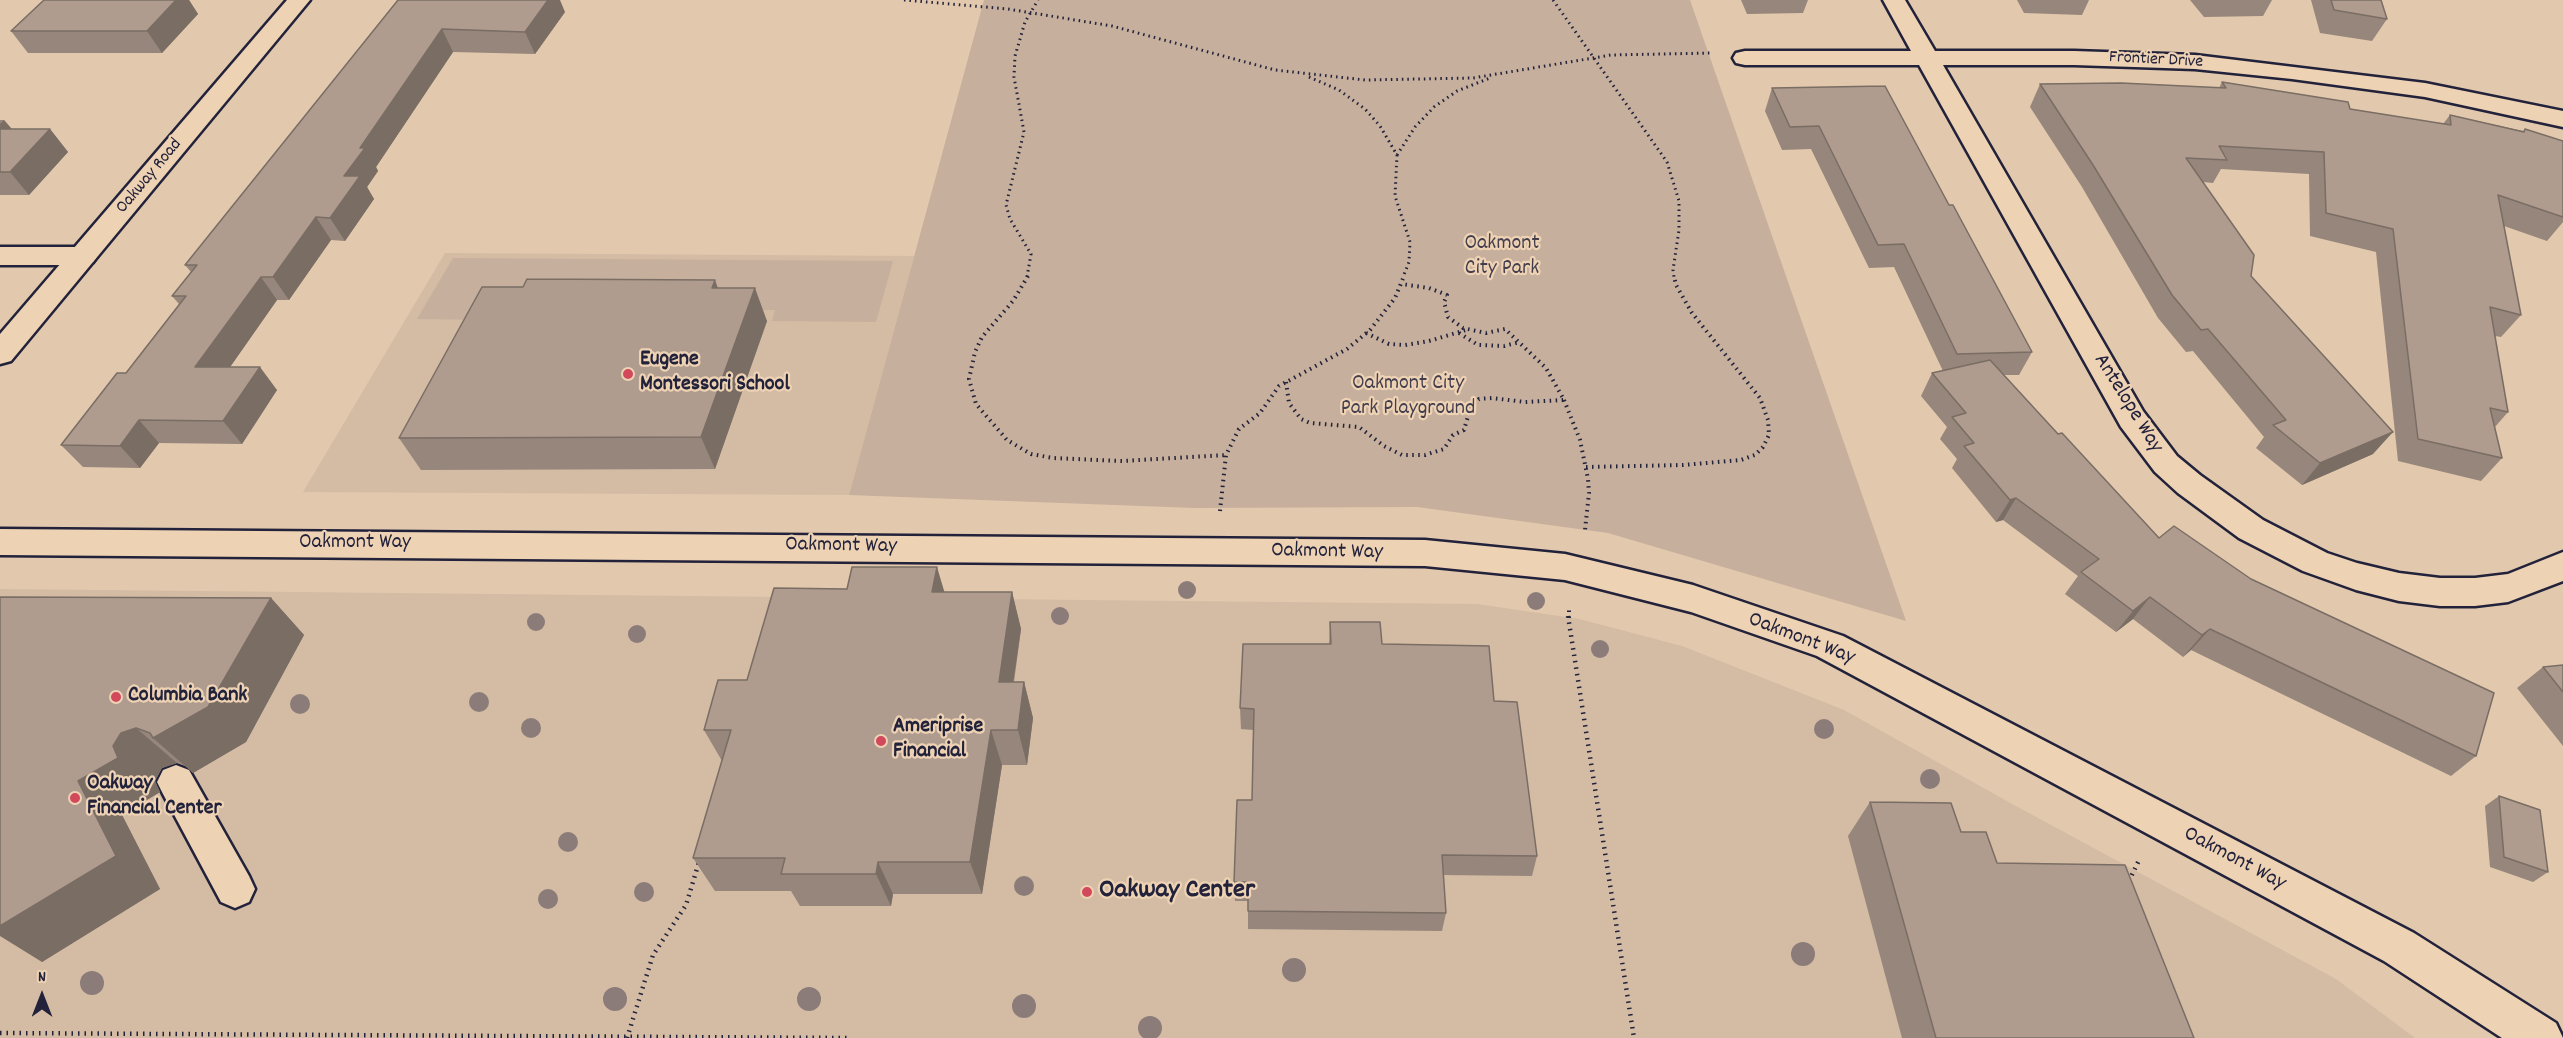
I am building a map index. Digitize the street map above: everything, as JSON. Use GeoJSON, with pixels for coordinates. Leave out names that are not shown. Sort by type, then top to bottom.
{"type":"FeatureCollection","features":[{"type":"Feature","properties":{"kind":"street","name":"Oakway Road"},"geometry":{"type":"LineString","coordinates":[[0,354],[299,0]]}},
{"type":"Feature","properties":{"kind":"street","name":"Antelope Way"},"geometry":{"type":"LineString","coordinates":[[1894,0],[2132,419],[2166,464],[2189,484],[2251,529],[2304,556],[2356,576],[2399,587],[2440,592],[2475,592],[2508,588],[2541,577],[2563,564]]}},
{"type":"Feature","properties":{"kind":"street","name":"Frontier Drive"},"geometry":{"type":"LineString","coordinates":[[1745,58],[2102,58],[2242,66],[2425,90],[2563,119]]}},
{"type":"Feature","properties":{"kind":"street"},"geometry":{"type":"LineString","coordinates":[[0,256],[83,256]]}},
{"type":"Feature","properties":{"kind":"street","name":"Oakmont Way"},"geometry":{"type":"LineString","coordinates":[[0,542],[1425,554],[1578,570],[1693,599],[1830,646],[2399,947],[2541,1038]]}},
{"type":"Feature","properties":{"kind":"street"},"geometry":{"type":"LineString","coordinates":[[176,782],[235,889]]}},
{"type":"Feature","properties":{"kind":"path"},"geometry":{"type":"LineString","coordinates":[[904,0],[1030,13],[1135,31],[1244,63],[1303,74],[1394,81],[1499,75],[1594,57],[1641,53],[1722,53],[1745,58]]}},
{"type":"Feature","properties":{"kind":"path"},"geometry":{"type":"LineString","coordinates":[[1038,0],[1030,13],[1014,56],[1014,76],[1024,132],[1006,205],[1010,219],[1028,246],[1031,263],[1029,274],[1013,301],[982,337],[975,352],[969,379],[976,404],[1007,440],[1031,454],[1053,458],[1122,461],[1226,455]]}},
{"type":"Feature","properties":{"kind":"path"},"geometry":{"type":"LineString","coordinates":[[1553,0],[1661,151],[1671,172],[1679,201],[1679,230],[1673,270],[1676,285],[1692,313],[1760,398],[1768,420],[1769,435],[1763,447],[1755,455],[1741,460],[1683,465],[1586,467]]}},
{"type":"Feature","properties":{"kind":"path"},"geometry":{"type":"LineString","coordinates":[[1303,74],[1339,90],[1365,109],[1380,126],[1397,155]]}},
{"type":"Feature","properties":{"kind":"path"},"geometry":{"type":"LineString","coordinates":[[1219,552],[1220,499],[1226,455],[1239,429],[1260,412],[1275,390],[1286,381],[1347,349],[1366,333],[1387,309],[1401,284],[1411,252],[1395,196],[1397,155],[1422,118],[1447,97],[1468,86],[1499,75]]}},
{"type":"Feature","properties":{"kind":"path"},"geometry":{"type":"LineString","coordinates":[[1401,284],[1430,288],[1447,295],[1444,302],[1448,317],[1467,329],[1486,333],[1505,329],[1546,368],[1564,400],[1580,440],[1589,493],[1586,521]]}},
{"type":"Feature","properties":{"kind":"path"},"geometry":{"type":"LineString","coordinates":[[1366,333],[1389,344],[1405,345],[1419,344],[1467,329]]}},
{"type":"Feature","properties":{"kind":"path"},"geometry":{"type":"LineString","coordinates":[[1459,333],[1478,345],[1504,346],[1520,342]]}},
{"type":"Feature","properties":{"kind":"path"},"geometry":{"type":"LineString","coordinates":[[1286,381],[1289,403],[1301,419],[1310,423],[1364,428],[1384,446],[1402,455],[1425,455],[1444,449],[1453,435],[1464,430],[1471,406],[1479,399],[1492,398],[1525,402],[1564,400]]}},
{"type":"Feature","properties":{"kind":"path"},"geometry":{"type":"LineString","coordinates":[[1578,570],[1568,614],[1634,1038]]}},
{"type":"Feature","properties":{"kind":"path"},"geometry":{"type":"LineString","coordinates":[[2127,885],[2158,820]]}},
{"type":"Feature","properties":{"kind":"path"},"geometry":{"type":"LineString","coordinates":[[627,1038],[653,956],[686,905],[699,860]]}},
{"type":"Feature","properties":{"kind":"path"},"geometry":{"type":"LineString","coordinates":[[0,1034],[848,1038]]}},
{"type":"Feature","properties":{"kind":"shaded area","name":"Eugene Montessori School"},"geometry":{"type":"Polygon","coordinates":[[[445,253],[914,256],[849,495],[303,492],[445,253]]]}},
{"type":"Feature","properties":{"kind":"shaded area","name":"Oakway Center"},"geometry":{"type":"Polygon","coordinates":[[[0,589],[1477,604],[1579,619],[1682,646],[1844,710],[2014,805],[2336,979],[2415,1038],[0,1038],[0,589]]]}},
{"type":"Feature","properties":{"kind":"green space","name":"Oakmont City Park"},"geometry":{"type":"Polygon","coordinates":[[[984,0],[1690,0],[1906,621],[1608,533],[1417,507],[1194,508],[849,495],[984,0]]]}},
{"type":"Feature","properties":{"kind":"green space"},"geometry":{"type":"Polygon","coordinates":[[[453,258],[893,261],[876,322],[772,321],[775,310],[500,308],[494,320],[417,319],[453,258]]]}},
{"type":"Feature","properties":{"kind":"building"},"geometry":{"type":"Polygon","coordinates":[[[44,0],[176,0],[147,31],[11,31],[44,0]]]}},
{"type":"Feature","properties":{"kind":"building"},"geometry":{"type":"Polygon","coordinates":[[[398,0],[548,0],[525,32],[442,29],[360,148],[365,148],[344,176],[360,176],[330,218],[316,217],[273,277],[261,277],[195,367],[260,367],[223,421],[139,420],[120,446],[61,445],[117,373],[126,373],[186,296],[172,296],[197,265],[185,265],[398,0]]]}},
{"type":"Feature","properties":{"kind":"building"},"geometry":{"type":"Polygon","coordinates":[[[2331,0],[2381,0],[2387,19],[2334,10],[2331,0]]]}},
{"type":"Feature","properties":{"kind":"building"},"geometry":{"type":"Polygon","coordinates":[[[2222,82],[2348,102],[2350,109],[2451,125],[2450,115],[2524,132],[2525,129],[2563,141],[2563,217],[2498,195],[2521,315],[2490,307],[2508,412],[2490,408],[2502,458],[2418,439],[2393,229],[2326,213],[2324,152],[2219,146],[2227,160],[2186,158],[2254,255],[2251,276],[2393,432],[2320,463],[2273,425],[2286,420],[2208,329],[2201,330],[2172,295],[2093,165],[2040,84],[2121,83],[2226,88],[2222,82]]]}},
{"type":"Feature","properties":{"kind":"building"},"geometry":{"type":"Polygon","coordinates":[[[1885,86],[1949,205],[1953,205],[2032,352],[1957,354],[1904,244],[1878,245],[1819,126],[1790,127],[1772,88],[1885,86]]]}},
{"type":"Feature","properties":{"kind":"building"},"geometry":{"type":"Polygon","coordinates":[[[0,129],[50,129],[10,172],[0,172],[0,129]]]}},
{"type":"Feature","properties":{"kind":"building"},"geometry":{"type":"Polygon","coordinates":[[[527,279],[715,280],[712,288],[755,288],[701,437],[399,438],[482,287],[523,287],[527,279]]]}},
{"type":"Feature","properties":{"kind":"building"},"geometry":{"type":"Polygon","coordinates":[[[1990,360],[2058,434],[2062,433],[2159,538],[2174,526],[2251,579],[2494,693],[2476,756],[2210,629],[2202,635],[2150,597],[2133,611],[2081,572],[2099,559],[2016,498],[2010,500],[1964,446],[1974,443],[1952,417],[1966,413],[1932,373],[1990,360]]]}},
{"type":"Feature","properties":{"kind":"building","name":"Ameriprise Financial"},"geometry":{"type":"Polygon","coordinates":[[[852,567],[937,567],[932,592],[1012,592],[999,682],[1024,682],[1018,730],[991,730],[970,862],[878,862],[876,874],[781,874],[785,858],[693,858],[731,730],[704,730],[718,680],[747,680],[774,588],[847,589],[852,567]]]}},
{"type":"Feature","properties":{"kind":"building","name":"Oakway Financial Center"},"geometry":{"type":"Polygon","coordinates":[[[0,597],[271,598],[208,707],[153,738],[150,733],[136,728],[121,733],[113,746],[118,758],[78,781],[116,856],[0,926],[0,597]]]}},
{"type":"Feature","properties":{"kind":"building"},"geometry":{"type":"Polygon","coordinates":[[[1330,622],[1380,622],[1382,644],[1489,646],[1494,701],[1517,702],[1537,856],[1442,855],[1446,913],[1248,911],[1248,882],[1234,882],[1237,800],[1252,800],[1254,709],[1240,708],[1243,644],[1331,644],[1330,622]]]}},
{"type":"Feature","properties":{"kind":"building"},"geometry":{"type":"Polygon","coordinates":[[[2563,665],[2563,692],[2543,667],[2563,665]]]}},
{"type":"Feature","properties":{"kind":"building"},"geometry":{"type":"Polygon","coordinates":[[[2499,796],[2540,810],[2548,872],[2504,857],[2499,796]]]}},
{"type":"Feature","properties":{"kind":"building"},"geometry":{"type":"Polygon","coordinates":[[[1870,802],[1951,803],[1961,832],[1986,832],[1997,863],[2125,865],[2194,1038],[1936,1038],[1870,802]]]}},
{"type":"Feature","properties":{"kind":"place","name":"Eugene Montessori School"},"geometry":{"type":"Point","coordinates":[628,374]}},
{"type":"Feature","properties":{"kind":"place","name":"Columbia Bank"},"geometry":{"type":"Point","coordinates":[116,697]}},
{"type":"Feature","properties":{"kind":"place","name":"Ameriprise Financial"},"geometry":{"type":"Point","coordinates":[881,741]}},
{"type":"Feature","properties":{"kind":"place","name":"Oakway Financial Center"},"geometry":{"type":"Point","coordinates":[75,798]}},
{"type":"Feature","properties":{"kind":"place","name":"Oakway Center"},"geometry":{"type":"Point","coordinates":[1087,892]}},
{"type":"Feature","properties":{"kind":"park label","name":"Oakmont City Park Playground"},"geometry":{"type":"Point","coordinates":[1408,398]}}]}
